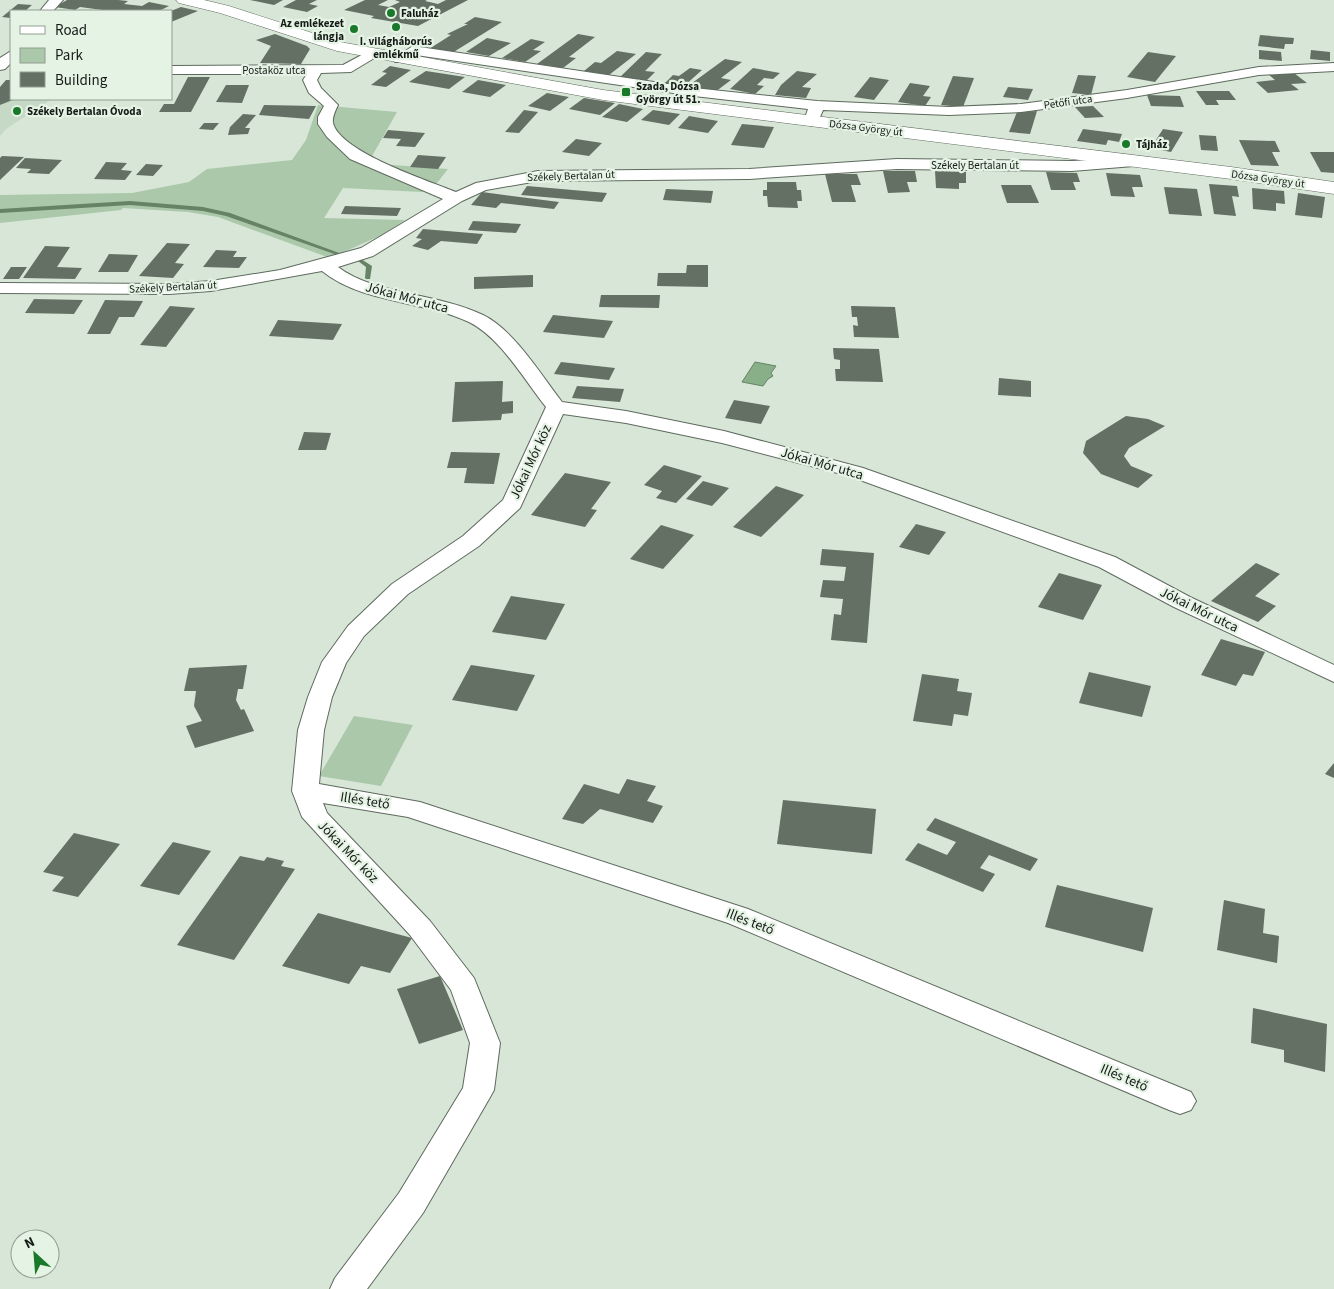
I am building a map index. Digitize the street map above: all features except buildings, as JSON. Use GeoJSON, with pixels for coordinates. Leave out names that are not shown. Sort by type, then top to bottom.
{"type":"FeatureCollection","features":[{"type":"Feature","properties":{"kind":"main road","name":"Dózsa György út"},"geometry":{"type":"LineString","coordinates":[[184,0],[224,9],[337,46],[372,54],[603,95],[814,113],[1134,161],[1334,188]]}},
{"type":"Feature","properties":{"kind":"street"},"geometry":{"type":"LineString","coordinates":[[47,10],[56,0]]}},
{"type":"Feature","properties":{"kind":"street","name":"Postaköz utca"},"geometry":{"type":"LineString","coordinates":[[172,70],[346,70],[372,54]]}},
{"type":"Feature","properties":{"kind":"street"},"geometry":{"type":"LineString","coordinates":[[0,66],[10,56]]}},
{"type":"Feature","properties":{"kind":"street","name":"Petőfi utca"},"geometry":{"type":"LineString","coordinates":[[814,113],[1021,108],[1127,94],[1259,71],[1334,67]]}},
{"type":"Feature","properties":{"kind":"street"},"geometry":{"type":"LineString","coordinates":[[317,69],[310,80],[311,86],[330,107],[325,120],[326,126],[343,146],[356,156],[456,198]]}},
{"type":"Feature","properties":{"kind":"street","name":"Székely Bertalan út"},"geometry":{"type":"LineString","coordinates":[[0,288],[169,289],[211,286],[325,266],[367,252],[456,198],[482,186],[538,176],[749,174],[898,164],[1072,166],[1134,161]]}},
{"type":"Feature","properties":{"kind":"street","name":"Jókai Mór utca"},"geometry":{"type":"LineString","coordinates":[[325,266],[344,280],[363,287],[434,303],[477,319],[500,336],[556,407],[724,437],[856,472],[1107,562],[1182,602],[1334,674]]}},
{"type":"Feature","properties":{"kind":"street","name":"Jókai Mór köz"},"geometry":{"type":"LineString","coordinates":[[346,1289],[411,1202],[478,1090],[485,1043],[464,986],[420,928],[315,817],[305,791],[311,730],[320,697],[334,662],[356,631],[400,589],[471,542],[512,503],[556,407]]}},
{"type":"Feature","properties":{"kind":"street","name":"Illés tető"},"geometry":{"type":"LineString","coordinates":[[305,791],[411,808],[738,916],[1180,1101]]}},
{"type":"Feature","properties":{"kind":"shaded area","name":"Székely Bertalan Óvoda"},"geometry":{"type":"Polygon","coordinates":[[[6,80],[10,80],[10,100],[50,100],[6,129],[0,136],[0,87],[6,80]]]}},
{"type":"Feature","properties":{"kind":"shaded area"},"geometry":{"type":"Polygon","coordinates":[[[755,362],[776,366],[771,373],[773,376],[763,386],[742,382],[755,362]]]}},
{"type":"Feature","properties":{"kind":"green space"},"geometry":{"type":"Polygon","coordinates":[[[318,105],[397,112],[371,158],[379,164],[448,169],[437,183],[422,192],[343,188],[324,218],[405,220],[382,235],[330,258],[218,217],[188,212],[123,208],[121,210],[0,223],[0,195],[132,193],[189,182],[207,169],[292,160],[306,140],[318,105]]]}},
{"type":"Feature","properties":{"kind":"green space"},"geometry":{"type":"Polygon","coordinates":[[[354,716],[413,725],[381,786],[319,776],[354,716]]]}},
{"type":"Feature","properties":{"kind":"waterway"},"geometry":{"type":"LineString","coordinates":[[0,211],[130,203],[203,209],[228,214],[339,254]]}},
{"type":"Feature","properties":{"kind":"waterway"},"geometry":{"type":"LineString","coordinates":[[361,261],[369,266],[368,278]]}},
{"type":"Feature","properties":{"kind":"place","name":"Faluház"},"geometry":{"type":"Point","coordinates":[391,13]}},
{"type":"Feature","properties":{"kind":"place","name":"I. világháborús emlékmű"},"geometry":{"type":"Point","coordinates":[396,27]}},
{"type":"Feature","properties":{"kind":"place","name":"Az emlékezet lángja"},"geometry":{"type":"Point","coordinates":[354,29]}},
{"type":"Feature","properties":{"kind":"place","name":"Szada, Dózsa György út 51."},"geometry":{"type":"Point","coordinates":[626,92]}},
{"type":"Feature","properties":{"kind":"place","name":"Székely Bertalan Óvoda"},"geometry":{"type":"Point","coordinates":[17,111]}},
{"type":"Feature","properties":{"kind":"place","name":"Tájház"},"geometry":{"type":"Point","coordinates":[1126,144]}}]}
